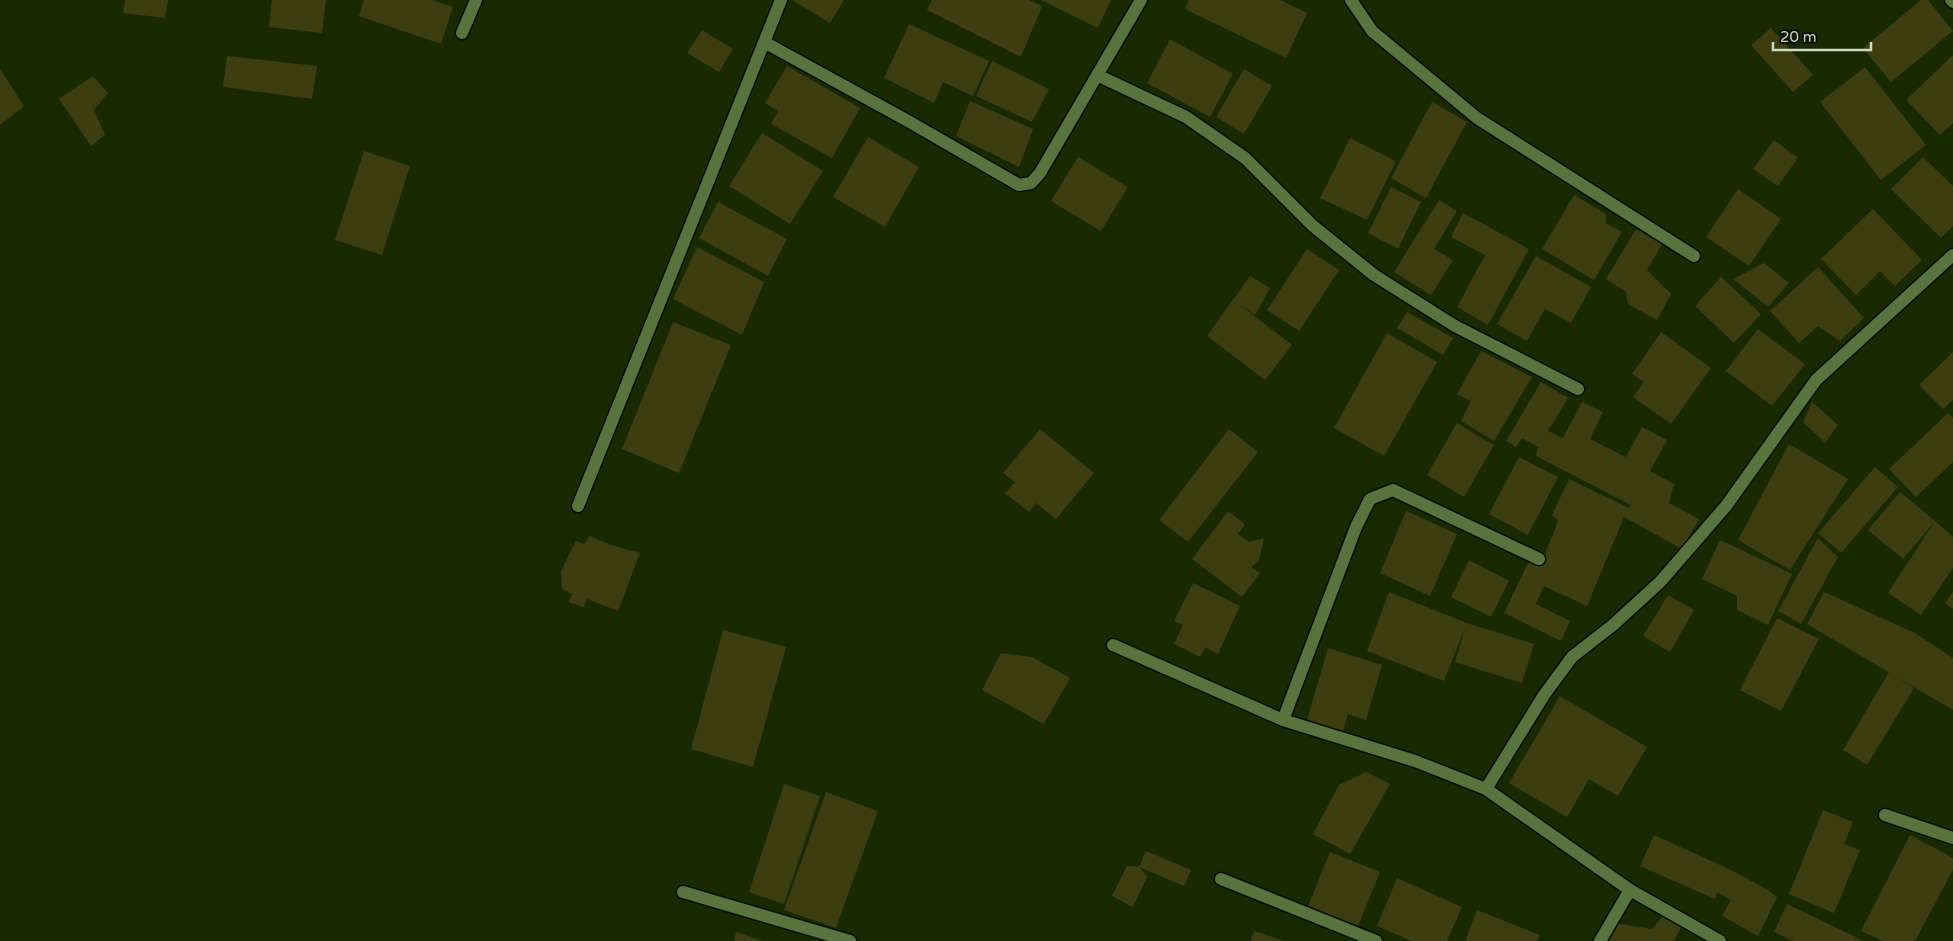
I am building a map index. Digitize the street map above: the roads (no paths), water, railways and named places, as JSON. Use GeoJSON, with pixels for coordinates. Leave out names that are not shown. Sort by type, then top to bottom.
{"type":"FeatureCollection","features":[{"type":"Feature","properties":{"kind":"street"},"geometry":{"type":"LineString","coordinates":[[462,33],[476,0]]}},
{"type":"Feature","properties":{"kind":"street"},"geometry":{"type":"LineString","coordinates":[[578,506],[780,0]]}},
{"type":"Feature","properties":{"kind":"street"},"geometry":{"type":"LineString","coordinates":[[764,42],[908,121],[1019,185],[1031,183],[1040,174],[1140,0]]}},
{"type":"Feature","properties":{"kind":"street"},"geometry":{"type":"LineString","coordinates":[[1351,0],[1351,3],[1372,31],[1477,118],[1694,256]]}},
{"type":"Feature","properties":{"kind":"street"},"geometry":{"type":"LineString","coordinates":[[1097,75],[1186,117],[1245,158],[1313,226],[1374,275],[1455,326],[1578,389]]}},
{"type":"Feature","properties":{"kind":"street"},"geometry":{"type":"LineString","coordinates":[[1486,789],[1544,695],[1572,657],[1613,625],[1660,582],[1726,506],[1816,380],[1953,255]]}},
{"type":"Feature","properties":{"kind":"street"},"geometry":{"type":"LineString","coordinates":[[1283,720],[1356,527],[1370,499],[1394,490],[1539,560]]}},
{"type":"Feature","properties":{"kind":"street"},"geometry":{"type":"LineString","coordinates":[[1113,646],[1283,720],[1415,761],[1486,789],[1630,890],[1720,941]]}},
{"type":"Feature","properties":{"kind":"street"},"geometry":{"type":"LineString","coordinates":[[1885,815],[1953,838]]}},
{"type":"Feature","properties":{"kind":"street"},"geometry":{"type":"LineString","coordinates":[[1221,879],[1376,941]]}},
{"type":"Feature","properties":{"kind":"street"},"geometry":{"type":"LineString","coordinates":[[1600,941],[1630,890]]}},
{"type":"Feature","properties":{"kind":"street"},"geometry":{"type":"LineString","coordinates":[[684,892],[850,941]]}}]}
